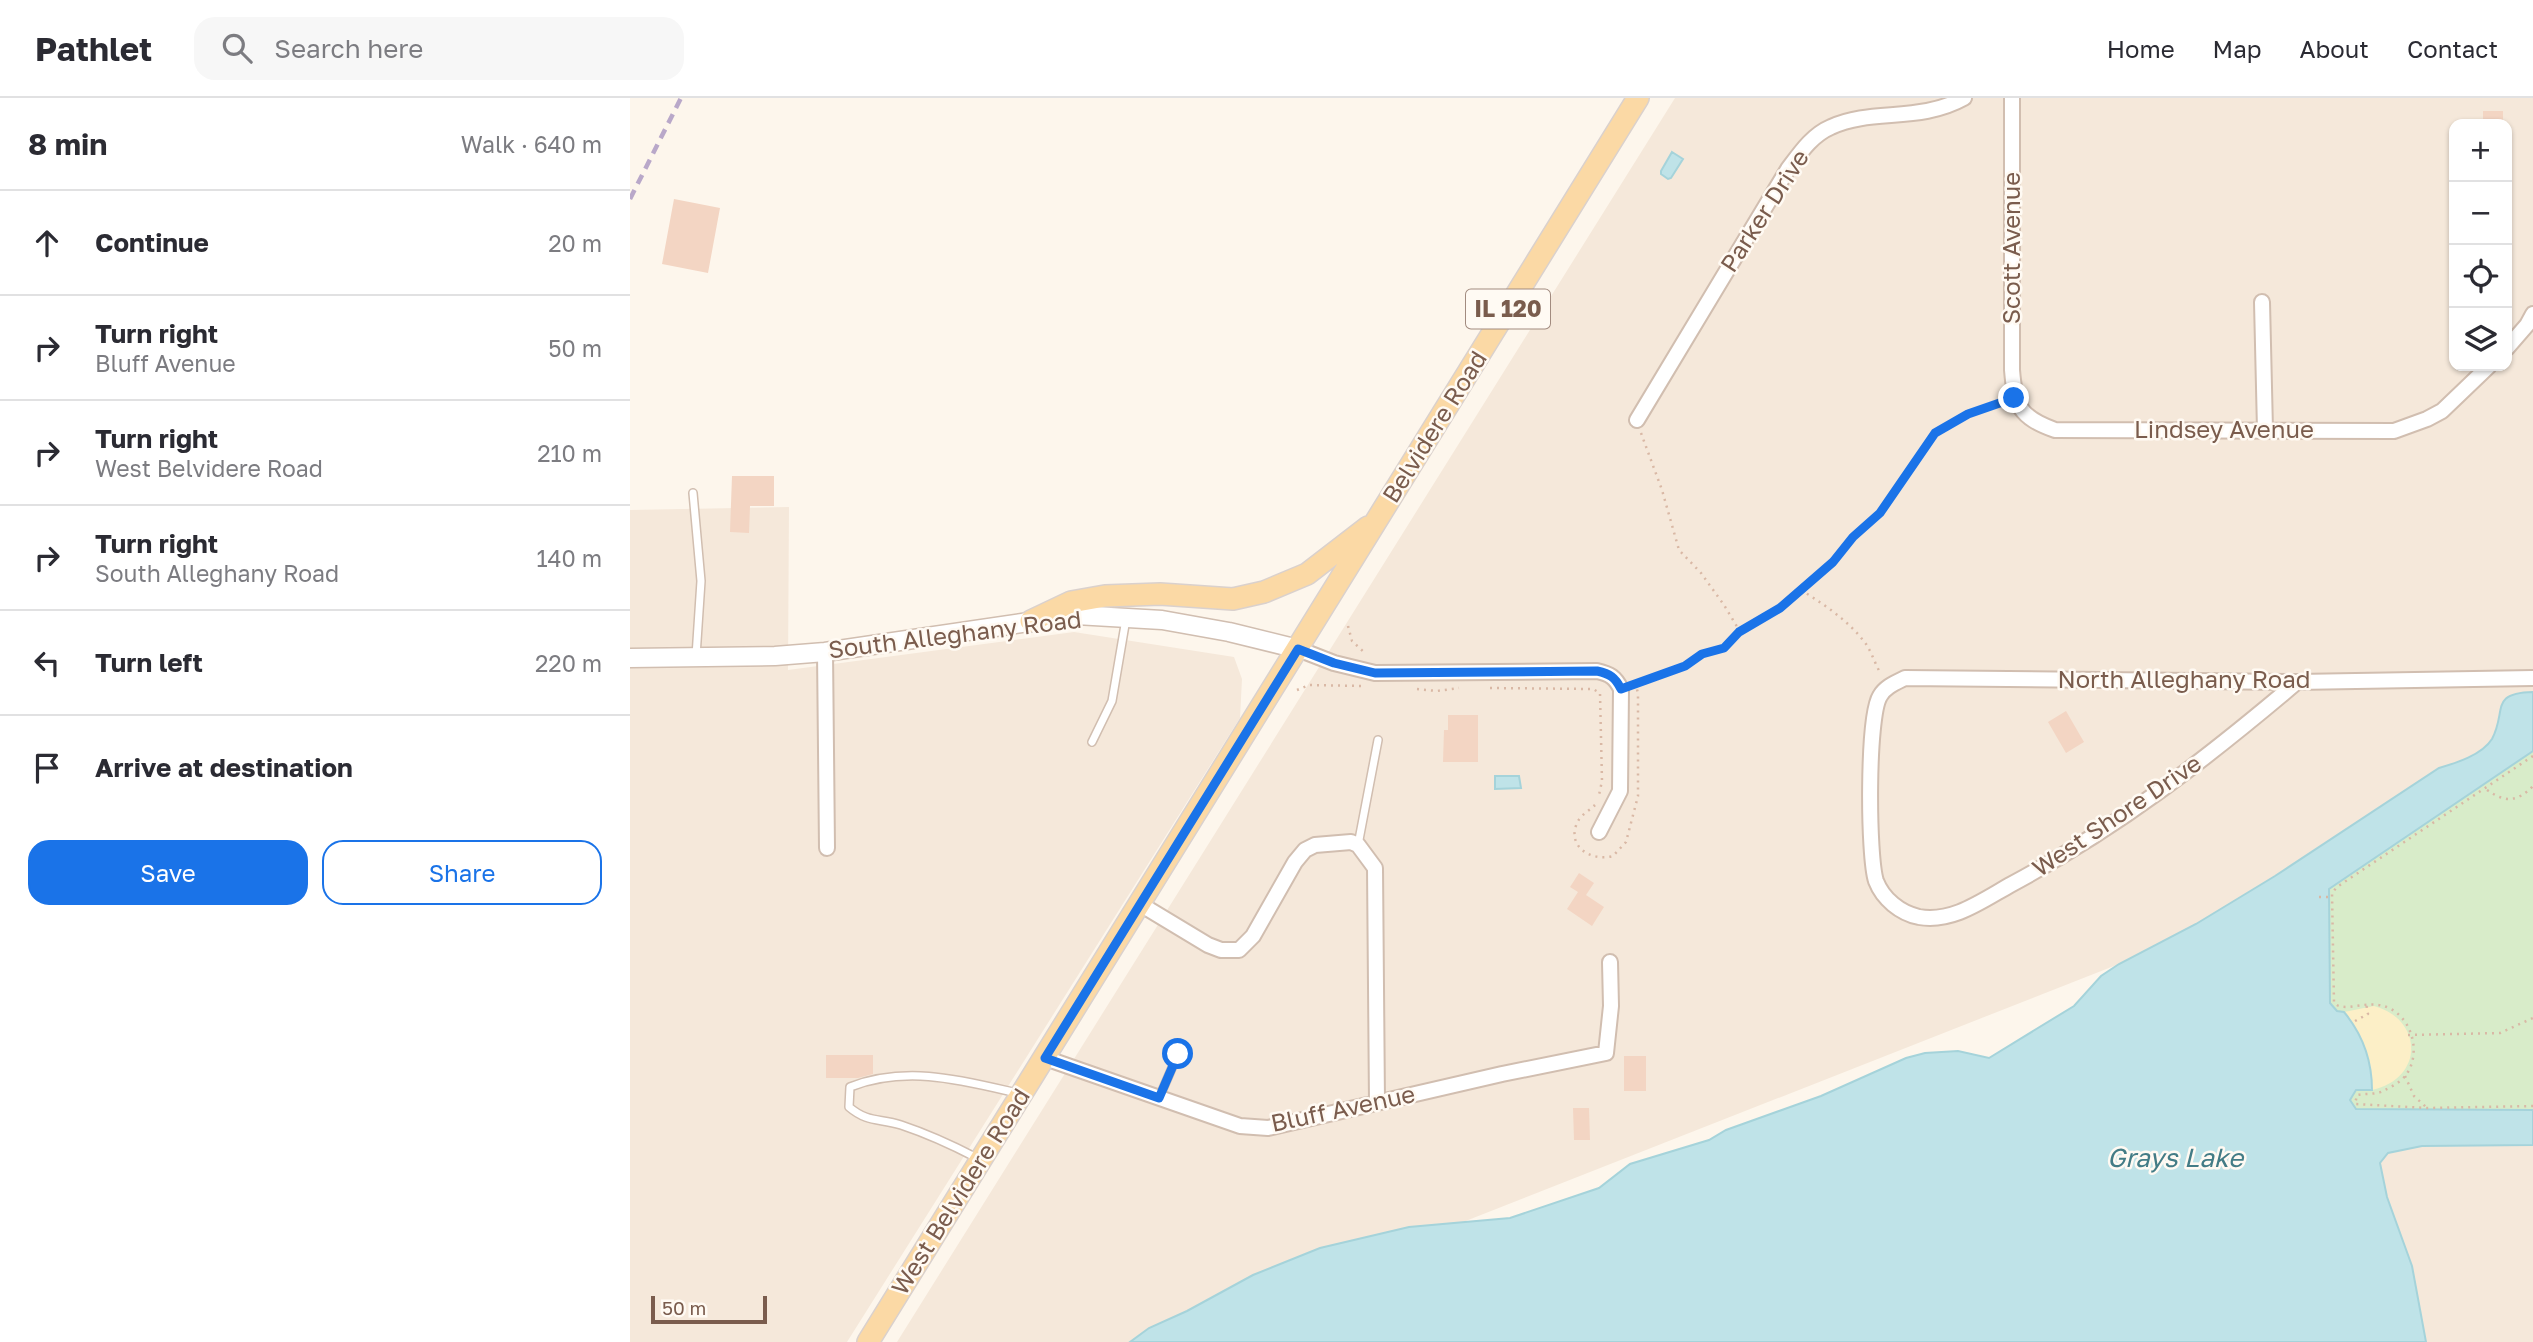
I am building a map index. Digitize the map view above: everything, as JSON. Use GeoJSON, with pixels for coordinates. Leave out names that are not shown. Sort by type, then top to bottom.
{"type":"FeatureCollection","features":[{"type":"Feature","properties":{"kind":"main road","name":"Belvidere Road"},"geometry":{"type":"LineString","coordinates":[[1298,649],[1638,98]]}},
{"type":"Feature","properties":{"kind":"main road"},"geometry":{"type":"LineString","coordinates":[[1031,621],[1071,602],[1105,596],[1160,594],[1233,599],[1264,592],[1307,574],[1378,520]]}},
{"type":"Feature","properties":{"kind":"main road","name":"West Belvidere Road"},"geometry":{"type":"LineString","coordinates":[[868,1342],[1298,649]]}},
{"type":"Feature","properties":{"kind":"street","name":"Parker Drive"},"geometry":{"type":"LineString","coordinates":[[1637,420],[1788,169],[1810,141],[1829,128],[1853,120],[1930,112],[1964,98]]}},
{"type":"Feature","properties":{"kind":"street","name":"Scott Avenue"},"geometry":{"type":"LineString","coordinates":[[2012,98],[2014,398]]}},
{"type":"Feature","properties":{"kind":"street"},"geometry":{"type":"LineString","coordinates":[[2262,302],[2265,430]]}},
{"type":"Feature","properties":{"kind":"street"},"geometry":{"type":"LineString","coordinates":[[2512,342],[2533,314]]}},
{"type":"Feature","properties":{"kind":"street","name":"Lindsey Avenue"},"geometry":{"type":"LineString","coordinates":[[2014,398],[2023,413],[2041,425],[2055,430],[2394,430],[2442,411],[2484,371]]}},
{"type":"Feature","properties":{"kind":"street","name":"South Alleghany Road"},"geometry":{"type":"LineString","coordinates":[[630,658],[825,652],[1076,615],[1162,620],[1216,630],[1298,649],[1334,663],[1375,673],[1597,671],[1615,678],[1621,689]]}},
{"type":"Feature","properties":{"kind":"street"},"geometry":{"type":"LineString","coordinates":[[825,652],[827,848]]}},
{"type":"Feature","properties":{"kind":"street","name":"North Alleghany Road"},"geometry":{"type":"LineString","coordinates":[[1888,686],[1905,678],[2297,682],[2533,678]]}},
{"type":"Feature","properties":{"kind":"street","name":"West Shore Drive"},"geometry":{"type":"LineString","coordinates":[[1888,686],[1879,697],[1871,732],[1871,860],[1877,882],[1901,912],[1940,918],[1961,912],[2071,853],[2173,783],[2297,682]]}},
{"type":"Feature","properties":{"kind":"street"},"geometry":{"type":"LineString","coordinates":[[1599,832],[1620,791],[1621,689]]}},
{"type":"Feature","properties":{"kind":"street"},"geometry":{"type":"LineString","coordinates":[[1140,904],[1208,945],[1221,950],[1239,950],[1253,936],[1295,862],[1305,850],[1315,845],[1351,842],[1358,845],[1375,868],[1377,1103]]}},
{"type":"Feature","properties":{"kind":"street","name":"Bluff Avenue"},"geometry":{"type":"LineString","coordinates":[[1045,1058],[1240,1126],[1268,1128],[1606,1053],[1611,1006],[1610,962]]}},
{"type":"Feature","properties":{"kind":"lane"},"geometry":{"type":"LineString","coordinates":[[693,492],[701,581],[696,657]]}},
{"type":"Feature","properties":{"kind":"lane"},"geometry":{"type":"LineString","coordinates":[[1092,742],[1112,701],[1126,618]]}},
{"type":"Feature","properties":{"kind":"lane"},"geometry":{"type":"LineString","coordinates":[[1358,845],[1378,740]]}},
{"type":"Feature","properties":{"kind":"lane"},"geometry":{"type":"LineString","coordinates":[[1159,1098],[1178,1054]]}},
{"type":"Feature","properties":{"kind":"lane"},"geometry":{"type":"LineString","coordinates":[[981,1160],[943,1140],[897,1123],[861,1117],[849,1107],[850,1087],[887,1078],[940,1076],[1022,1094]]}},
{"type":"Feature","properties":{"kind":"path"},"geometry":{"type":"LineString","coordinates":[[1621,689],[1685,666],[1702,654],[1724,648],[1739,632],[1770,615],[1833,562],[1853,537],[1880,513],[1935,433],[1968,414],[2014,398]]}},
{"type":"Feature","properties":{"kind":"path"},"geometry":{"type":"LineString","coordinates":[[1637,420],[1662,490],[1679,550],[1701,573],[1730,613],[1739,632]]}},
{"type":"Feature","properties":{"kind":"path"},"geometry":{"type":"LineString","coordinates":[[1801,590],[1825,605],[1854,631],[1872,654],[1888,686]]}},
{"type":"Feature","properties":{"kind":"path"},"geometry":{"type":"LineString","coordinates":[[1349,626],[1352,641],[1370,657]]}},
{"type":"Feature","properties":{"kind":"path"},"geometry":{"type":"LineString","coordinates":[[1487,688],[1593,689],[1600,693],[1601,791],[1595,805],[1583,814],[1575,829],[1579,846],[1590,856],[1599,858],[1613,856],[1623,847],[1638,796],[1637,684],[1630,674]]}},
{"type":"Feature","properties":{"kind":"path"},"geometry":{"type":"LineString","coordinates":[[1297,690],[1309,685],[1371,687]]}},
{"type":"Feature","properties":{"kind":"path"},"geometry":{"type":"LineString","coordinates":[[1417,689],[1437,691],[1463,688]]}},
{"type":"Feature","properties":{"kind":"path"},"geometry":{"type":"LineString","coordinates":[[2533,756],[2337,887],[2332,897],[2334,1003],[2347,1008],[2366,1003],[2394,1010],[2403,1019],[2410,1035],[2413,1054],[2406,1073],[2381,1093],[2357,1095],[2355,1104],[2427,1108],[2533,1107]]}},
{"type":"Feature","properties":{"kind":"path"},"geometry":{"type":"LineString","coordinates":[[2486,789],[2496,795],[2515,799],[2520,798],[2533,786]]}},
{"type":"Feature","properties":{"kind":"path"},"geometry":{"type":"LineString","coordinates":[[2319,897],[2332,897]]}},
{"type":"Feature","properties":{"kind":"path"},"geometry":{"type":"LineString","coordinates":[[2354,1021],[2368,1014],[2366,1003]]}},
{"type":"Feature","properties":{"kind":"path"},"geometry":{"type":"LineString","coordinates":[[2410,1035],[2500,1033],[2533,1018]]}},
{"type":"Feature","properties":{"kind":"path"},"geometry":{"type":"LineString","coordinates":[[2406,1073],[2417,1100],[2427,1108]]}},
{"type":"Feature","properties":{"kind":"path"},"geometry":{"type":"LineString","coordinates":[[2415,1107],[2417,1100]]}},
{"type":"Feature","properties":{"kind":"shaded area"},"geometry":{"type":"Polygon","coordinates":[[[1675,98],[2533,98],[2533,726],[2297,894],[1158,1342],[897,1342],[1675,98]]]}},
{"type":"Feature","properties":{"kind":"shaded area"},"geometry":{"type":"Polygon","coordinates":[[[789,507],[788,670],[1074,632],[1234,657],[1242,679],[1240,718],[847,1342],[630,1342],[630,510],[789,507]]]}},
{"type":"Feature","properties":{"kind":"shaded area"},"geometry":{"type":"Polygon","coordinates":[[[2533,1145],[2533,1342],[2426,1342],[2412,1266],[2387,1197],[2380,1163],[2388,1153],[2422,1146],[2533,1145]]]}},
{"type":"Feature","properties":{"kind":"green space"},"geometry":{"type":"Polygon","coordinates":[[[2533,751],[2533,1110],[2356,1109],[2350,1100],[2356,1090],[2337,1012],[2328,995],[2329,889],[2533,751]]]}},
{"type":"Feature","properties":{"kind":"sand"},"geometry":{"type":"Polygon","coordinates":[[[2374,1006],[2390,1013],[2402,1023],[2409,1035],[2411,1048],[2409,1062],[2402,1074],[2372,1090],[2365,1049],[2344,1012],[2374,1006]]]}},
{"type":"Feature","properties":{"kind":"water"},"geometry":{"type":"Polygon","coordinates":[[[1672,152],[1683,159],[1668,179],[1661,171],[1672,152]]]}},
{"type":"Feature","properties":{"kind":"water","name":"Grays Lake"},"geometry":{"type":"Polygon","coordinates":[[[2533,692],[2533,751],[2329,889],[2330,1003],[2337,1011],[2344,1012],[2356,1030],[2370,1069],[2372,1090],[2356,1090],[2350,1100],[2356,1109],[2533,1110],[2533,1145],[2422,1146],[2388,1153],[2380,1163],[2387,1197],[2412,1266],[2426,1342],[1130,1342],[1149,1328],[1187,1311],[1253,1275],[1320,1248],[1409,1227],[1510,1218],[1599,1188],[1630,1164],[1709,1140],[1726,1130],[1821,1096],[1906,1058],[1925,1053],[1958,1051],[1989,1058],[2074,1006],[2101,976],[2119,964],[2196,924],[2275,876],[2439,768],[2482,750],[2492,739],[2505,700],[2519,693],[2533,692]]]}},
{"type":"Feature","properties":{"kind":"water"},"geometry":{"type":"Polygon","coordinates":[[[1495,776],[1519,776],[1521,788],[1495,789],[1495,776]]]}},
{"type":"Feature","properties":{"kind":"building"},"geometry":{"type":"Polygon","coordinates":[[[2483,111],[2503,111],[2503,119],[2483,119],[2483,111]]]}},
{"type":"Feature","properties":{"kind":"building"},"geometry":{"type":"Polygon","coordinates":[[[674,199],[720,208],[708,273],[662,264],[674,199]]]}},
{"type":"Feature","properties":{"kind":"building"},"geometry":{"type":"Polygon","coordinates":[[[732,476],[774,476],[774,506],[750,506],[749,533],[730,532],[732,476]]]}},
{"type":"Feature","properties":{"kind":"building"},"geometry":{"type":"Polygon","coordinates":[[[2066,711],[2084,742],[2066,753],[2048,722],[2066,711]]]}},
{"type":"Feature","properties":{"kind":"building"},"geometry":{"type":"Polygon","coordinates":[[[1448,715],[1478,715],[1478,762],[1443,762],[1444,730],[1448,730],[1448,715]]]}},
{"type":"Feature","properties":{"kind":"building"},"geometry":{"type":"Polygon","coordinates":[[[1579,873],[1594,883],[1586,895],[1604,907],[1592,926],[1567,909],[1578,892],[1570,887],[1579,873]]]}},
{"type":"Feature","properties":{"kind":"building"},"geometry":{"type":"Polygon","coordinates":[[[826,1055],[873,1055],[873,1074],[858,1078],[826,1078],[826,1055]]]}},
{"type":"Feature","properties":{"kind":"building"},"geometry":{"type":"Polygon","coordinates":[[[1624,1056],[1646,1056],[1646,1091],[1624,1091],[1624,1056]]]}},
{"type":"Feature","properties":{"kind":"building"},"geometry":{"type":"Polygon","coordinates":[[[1573,1108],[1589,1108],[1590,1140],[1574,1140],[1573,1108]]]}},
{"type":"Feature","properties":{"kind":"railway"},"geometry":{"type":"LineString","coordinates":[[630,199],[681,98]]}},
{"type":"Feature","properties":{"kind":"route"},"geometry":{"type":"LineString","coordinates":[[1178,1054],[1159,1098],[1045,1058],[1298,649],[1334,663],[1375,673],[1597,671],[1615,678],[1621,689],[1637,684],[1676,667],[1685,666],[1702,654],[1724,648],[1739,632],[1780,608],[1833,562],[1853,537],[1880,513],[1935,433],[1956,419],[2014,398]]}}]}
